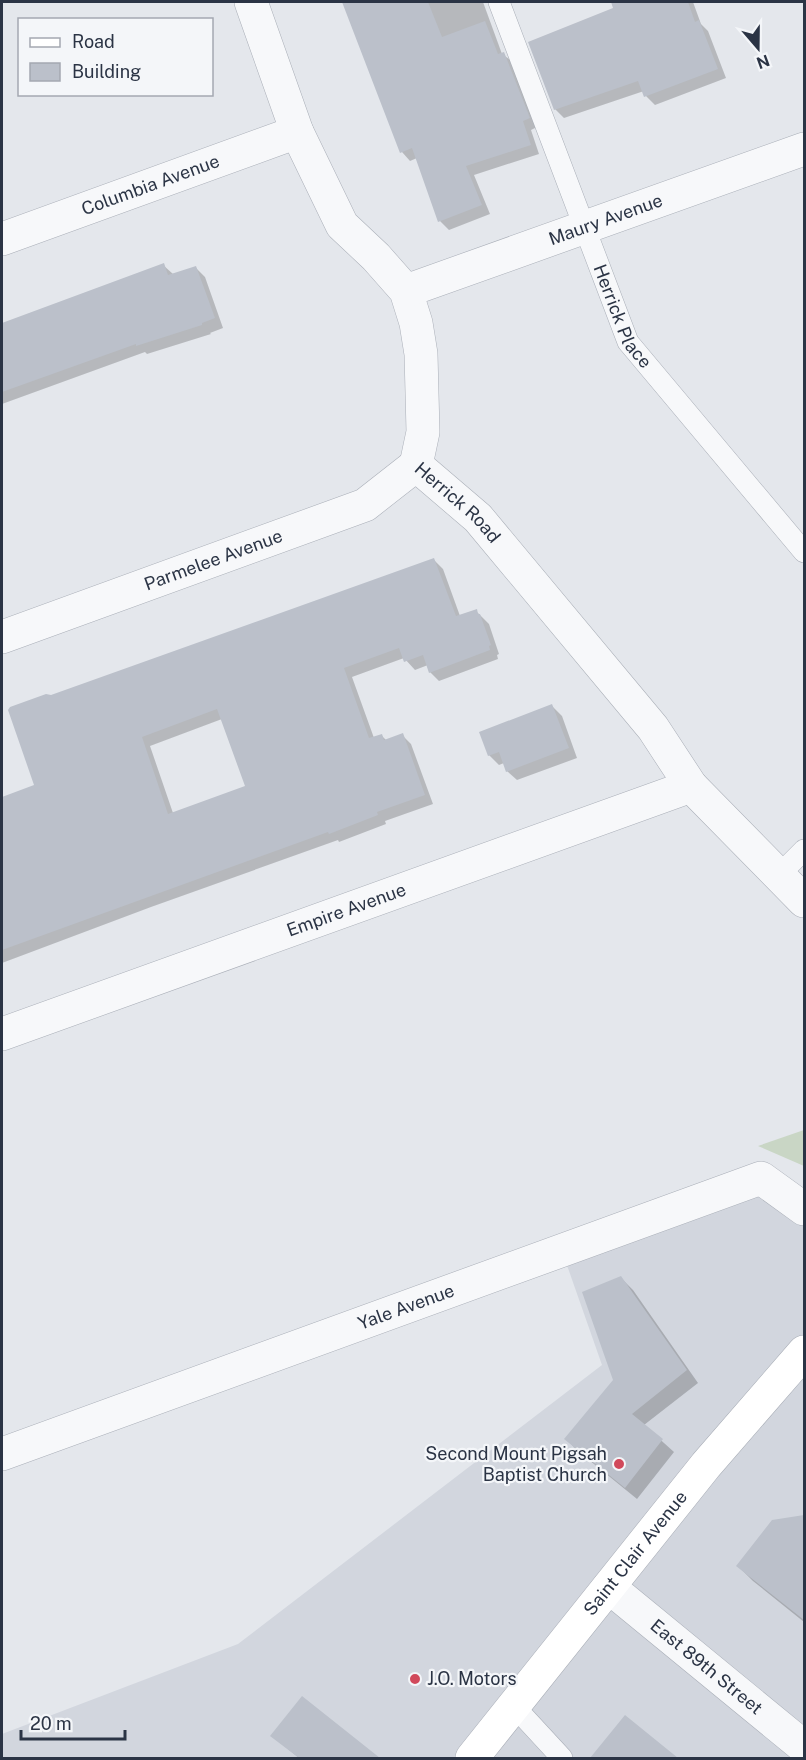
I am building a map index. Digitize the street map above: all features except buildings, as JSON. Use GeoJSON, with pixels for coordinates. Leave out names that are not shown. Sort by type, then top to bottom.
{"type":"FeatureCollection","features":[{"type":"Feature","properties":{"kind":"main road","name":"Saint Clair Avenue"},"geometry":{"type":"LineString","coordinates":[[472,1758],[706,1465],[804,1352]]}},
{"type":"Feature","properties":{"kind":"street","name":"Herrick Road"},"geometry":{"type":"LineString","coordinates":[[251,2],[297,132],[342,225],[376,257],[406,291],[416,324],[421,354],[423,432],[416,465],[478,518],[653,728],[691,786],[780,874],[804,901]]}},
{"type":"Feature","properties":{"kind":"street","name":"Columbia Avenue"},"geometry":{"type":"LineString","coordinates":[[2,239],[297,132]]}},
{"type":"Feature","properties":{"kind":"street","name":"Maury Avenue"},"geometry":{"type":"LineString","coordinates":[[406,291],[804,149]]}},
{"type":"Feature","properties":{"kind":"street","name":"Parmelee Avenue"},"geometry":{"type":"LineString","coordinates":[[2,637],[365,505],[416,465]]}},
{"type":"Feature","properties":{"kind":"street","name":"Empire Avenue"},"geometry":{"type":"LineString","coordinates":[[2,1034],[691,786]]}},
{"type":"Feature","properties":{"kind":"street","name":"Yale Avenue"},"geometry":{"type":"LineString","coordinates":[[2,1454],[761,1178],[804,1209]]}},
{"type":"Feature","properties":{"kind":"street","name":"East 89th Street"},"geometry":{"type":"LineString","coordinates":[[609,1587],[804,1748]]}},
{"type":"Feature","properties":{"kind":"lane","name":"Herrick Place"},"geometry":{"type":"LineString","coordinates":[[499,2],[628,342],[804,552]]}},
{"type":"Feature","properties":{"kind":"lane"},"geometry":{"type":"LineString","coordinates":[[780,874],[804,850]]}},
{"type":"Feature","properties":{"kind":"lane"},"geometry":{"type":"LineString","coordinates":[[514,1706],[562,1758]]}},
{"type":"Feature","properties":{"kind":"shaded area"},"geometry":{"type":"Polygon","coordinates":[[[743,1185],[804,1209],[804,1758],[2,1758],[2,1734],[238,1644],[602,1365],[562,1251],[743,1185]]]}},
{"type":"Feature","properties":{"kind":"green space"},"geometry":{"type":"Polygon","coordinates":[[[804,1130],[804,1166],[758,1146],[804,1130]]]}},
{"type":"Feature","properties":{"kind":"place","name":"Second Mount Pigsah Baptist Church"},"geometry":{"type":"Point","coordinates":[619,1464]}},
{"type":"Feature","properties":{"kind":"place","name":"J.O. Motors"},"geometry":{"type":"Point","coordinates":[415,1679]}}]}
